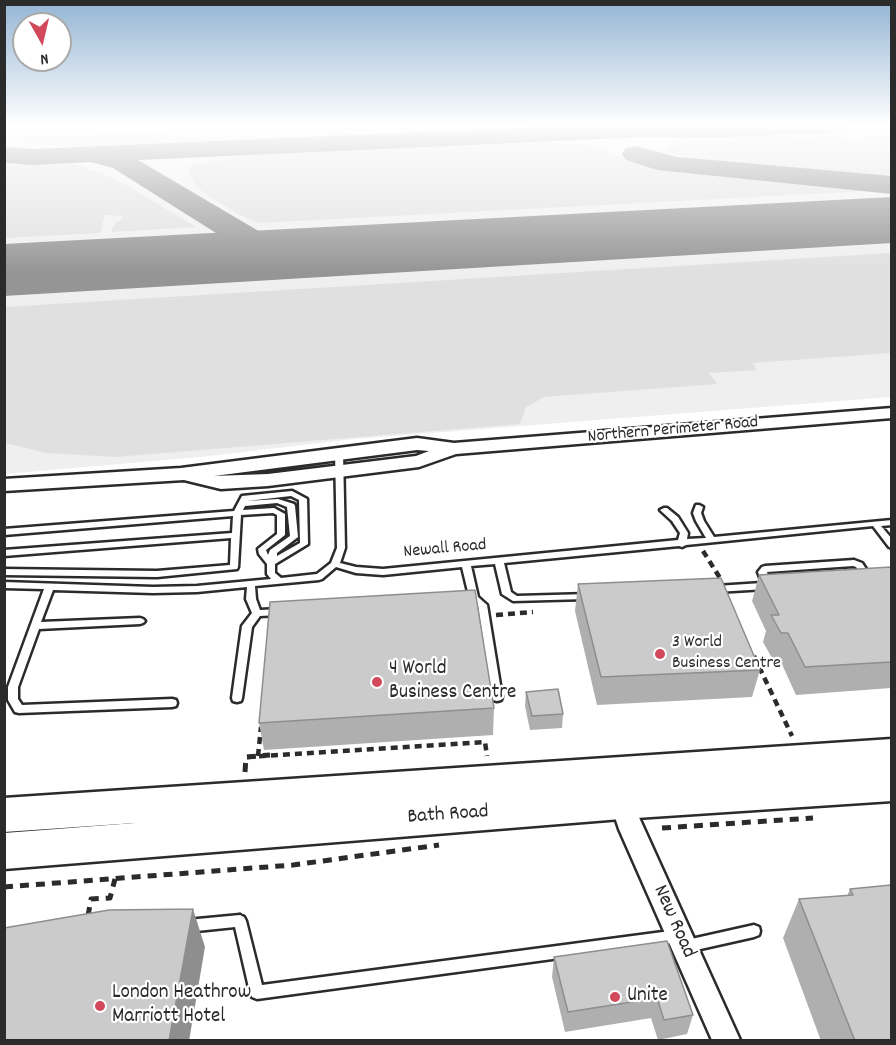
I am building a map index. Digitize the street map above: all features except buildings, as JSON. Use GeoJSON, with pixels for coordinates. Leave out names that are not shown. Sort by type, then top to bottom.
{"type":"FeatureCollection","features":[{"type":"Feature","properties":{"kind":"highway","name":"Bath Road"},"geometry":{"type":"LineString","coordinates":[[4,815],[891,754]]}},
{"type":"Feature","properties":{"kind":"highway","name":"Bath Road"},"geometry":{"type":"LineString","coordinates":[[4,851],[621,802],[891,785]]}},
{"type":"Feature","properties":{"kind":"street","name":"Northern Perimeter Road"},"geometry":{"type":"LineString","coordinates":[[4,485],[181,474],[221,483],[339,461],[419,461],[454,449],[891,413]]}},
{"type":"Feature","properties":{"kind":"street","name":"New Road"},"geometry":{"type":"LineString","coordinates":[[621,802],[726,1041]]}},
{"type":"Feature","properties":{"kind":"lane"},"geometry":{"type":"LineString","coordinates":[[4,585],[153,590],[319,577],[335,564],[341,548],[339,461]]}},
{"type":"Feature","properties":{"kind":"lane"},"geometry":{"type":"LineString","coordinates":[[4,573],[157,574],[234,567],[239,509],[245,498],[292,493],[303,499],[304,544],[271,563]]}},
{"type":"Feature","properties":{"kind":"lane"},"geometry":{"type":"LineString","coordinates":[[699,507],[697,513],[700,521],[712,540]]}},
{"type":"Feature","properties":{"kind":"lane"},"geometry":{"type":"LineString","coordinates":[[4,532],[239,509],[274,510],[281,514],[281,535],[262,549],[263,554],[271,563],[271,574],[279,581]]}},
{"type":"Feature","properties":{"kind":"lane"},"geometry":{"type":"LineString","coordinates":[[664,510],[675,519],[684,533],[682,544]]}},
{"type":"Feature","properties":{"kind":"lane","name":"Newall Road"},"geometry":{"type":"LineString","coordinates":[[335,564],[356,570],[383,572],[891,522]]}},
{"type":"Feature","properties":{"kind":"lane"},"geometry":{"type":"LineString","coordinates":[[875,524],[891,546]]}},
{"type":"Feature","properties":{"kind":"lane"},"geometry":{"type":"LineString","coordinates":[[4,553],[236,535]]}},
{"type":"Feature","properties":{"kind":"lane"},"geometry":{"type":"LineString","coordinates":[[499,562],[507,594],[516,599],[597,595]]}},
{"type":"Feature","properties":{"kind":"lane"},"geometry":{"type":"LineString","coordinates":[[767,585],[762,572],[765,569],[854,563],[859,565],[868,578]]}},
{"type":"Feature","properties":{"kind":"lane"},"geometry":{"type":"LineString","coordinates":[[466,565],[474,598],[482,605],[497,697]]}},
{"type":"Feature","properties":{"kind":"lane"},"geometry":{"type":"LineString","coordinates":[[857,579],[880,578]]}},
{"type":"Feature","properties":{"kind":"lane"},"geometry":{"type":"LineString","coordinates":[[251,584],[251,599],[257,613]]}},
{"type":"Feature","properties":{"kind":"lane"},"geometry":{"type":"LineString","coordinates":[[701,590],[778,585]]}},
{"type":"Feature","properties":{"kind":"lane"},"geometry":{"type":"LineString","coordinates":[[48,587],[13,687],[13,700],[18,709],[172,703]]}},
{"type":"Feature","properties":{"kind":"lane"},"geometry":{"type":"LineString","coordinates":[[462,599],[474,598]]}},
{"type":"Feature","properties":{"kind":"lane"},"geometry":{"type":"LineString","coordinates":[[237,698],[247,626],[257,613],[291,611]]}},
{"type":"Feature","properties":{"kind":"lane"},"geometry":{"type":"LineString","coordinates":[[34,626],[140,621]]}},
{"type":"Feature","properties":{"kind":"lane"},"geometry":{"type":"LineString","coordinates":[[173,928],[240,921],[257,992],[754,931]]}},
{"type":"Feature","properties":{"kind":"path"},"geometry":{"type":"LineString","coordinates":[[698,542],[724,589]]}},
{"type":"Feature","properties":{"kind":"path"},"geometry":{"type":"LineString","coordinates":[[484,616],[545,611]]}},
{"type":"Feature","properties":{"kind":"path"},"geometry":{"type":"LineString","coordinates":[[753,654],[794,740]]}},
{"type":"Feature","properties":{"kind":"path"},"geometry":{"type":"LineString","coordinates":[[258,756],[262,721]]}},
{"type":"Feature","properties":{"kind":"path"},"geometry":{"type":"LineString","coordinates":[[245,772],[246,757],[258,756],[485,742],[487,756]]}},
{"type":"Feature","properties":{"kind":"path"},"geometry":{"type":"LineString","coordinates":[[654,828],[820,817]]}},
{"type":"Feature","properties":{"kind":"path"},"geometry":{"type":"LineString","coordinates":[[4,887],[293,865],[445,844]]}},
{"type":"Feature","properties":{"kind":"path"},"geometry":{"type":"LineString","coordinates":[[86,927],[91,899],[110,898],[115,879]]}},
{"type":"Feature","properties":{"kind":"shaded area"},"geometry":{"type":"Polygon","coordinates":[[[5,174],[891,174],[891,397],[355,439],[200,457],[5,474],[5,174]]]}},
{"type":"Feature","properties":{"kind":"shaded area"},"geometry":{"type":"Polygon","coordinates":[[[5,174],[103,174],[125,184],[196,227],[111,232],[116,222],[123,216],[105,215],[100,233],[5,238],[5,174]]]}},
{"type":"Feature","properties":{"kind":"shaded area"},"geometry":{"type":"Polygon","coordinates":[[[700,174],[867,191],[259,223],[238,214],[207,195],[198,188],[189,175],[700,174]]]}},
{"type":"Feature","properties":{"kind":"shaded area"},"geometry":{"type":"Polygon","coordinates":[[[842,174],[891,174],[891,178],[842,174]]]}},
{"type":"Feature","properties":{"kind":"shaded area"},"geometry":{"type":"Polygon","coordinates":[[[891,253],[891,353],[752,363],[757,370],[709,373],[717,384],[544,397],[526,407],[520,424],[115,457],[46,453],[5,443],[5,307],[891,253]]]}},
{"type":"Feature","properties":{"kind":"taxiway"},"geometry":{"type":"LineString","coordinates":[[141,174],[255,243],[274,249],[313,253]]}},
{"type":"Feature","properties":{"kind":"taxiway"},"geometry":{"type":"LineString","coordinates":[[772,174],[892,185]]}},
{"type":"Feature","properties":{"kind":"runway"},"geometry":{"type":"LineString","coordinates":[[4,270],[892,220]]}},
{"type":"Feature","properties":{"kind":"place","name":"3 World Business Centre"},"geometry":{"type":"Point","coordinates":[660,654]}},
{"type":"Feature","properties":{"kind":"place","name":"4 World Business Centre"},"geometry":{"type":"Point","coordinates":[377,682]}},
{"type":"Feature","properties":{"kind":"place","name":"Unite"},"geometry":{"type":"Point","coordinates":[615,997]}},
{"type":"Feature","properties":{"kind":"place","name":"London Heathrow Marriott Hotel"},"geometry":{"type":"Point","coordinates":[100,1006]}}]}
